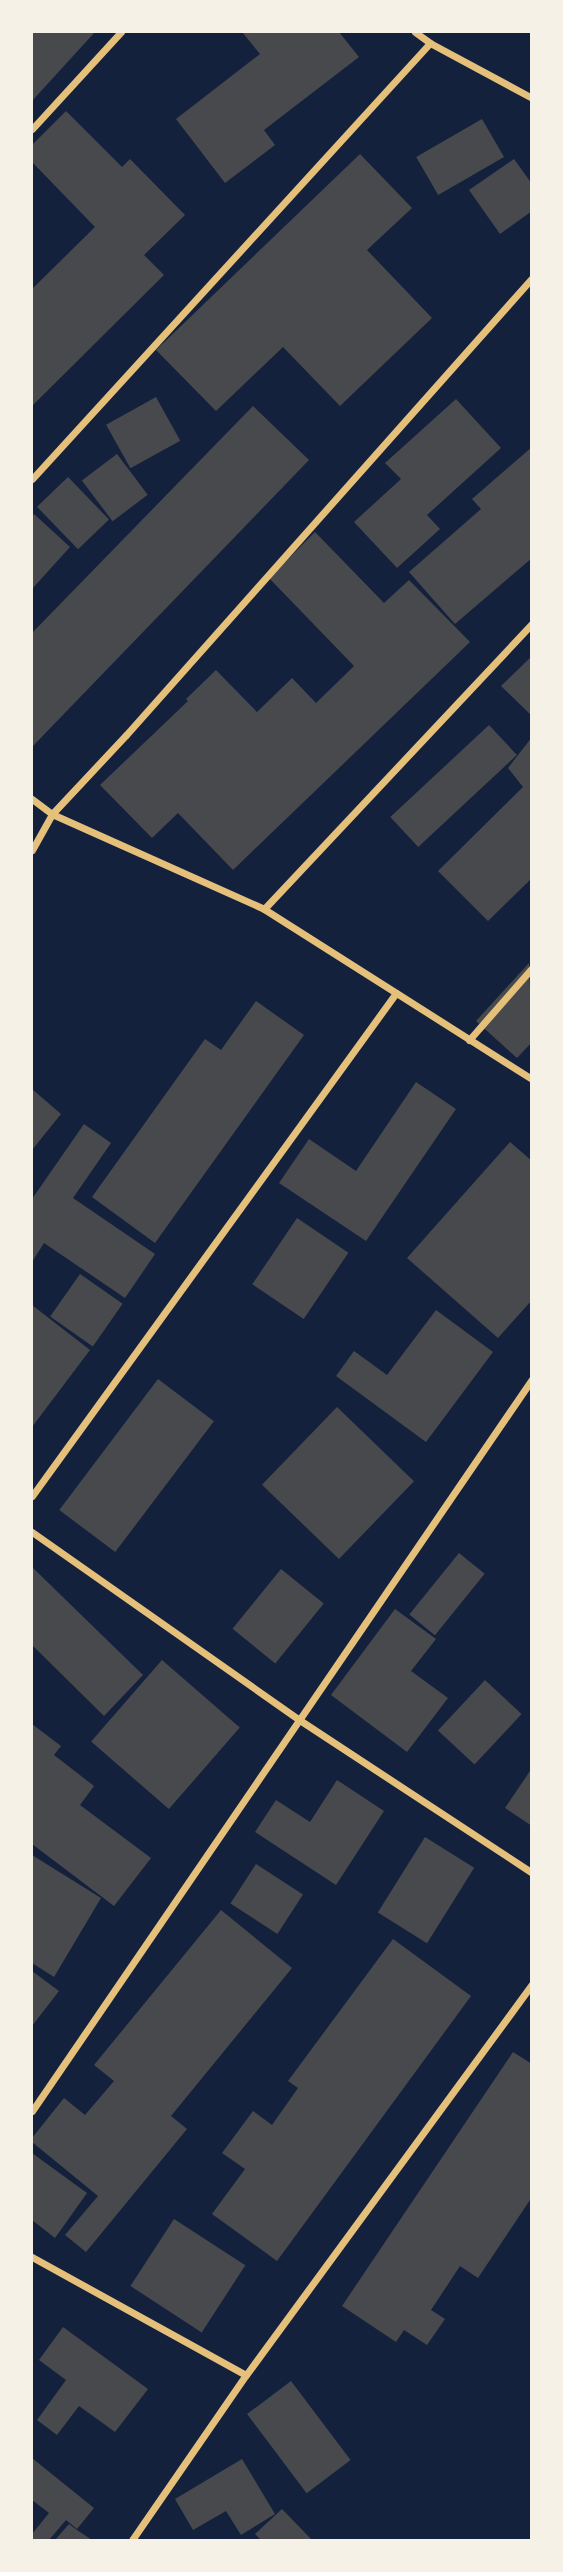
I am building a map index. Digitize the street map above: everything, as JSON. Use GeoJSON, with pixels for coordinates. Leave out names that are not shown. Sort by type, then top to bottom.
{"type":"FeatureCollection","features":[{"type":"Feature","properties":{"kind":"street"},"geometry":{"type":"LineString","coordinates":[[32,129],[121,32]]}},
{"type":"Feature","properties":{"kind":"street"},"geometry":{"type":"LineString","coordinates":[[415,32],[430,43],[531,98]]}},
{"type":"Feature","properties":{"kind":"street"},"geometry":{"type":"LineString","coordinates":[[32,479],[430,43]]}},
{"type":"Feature","properties":{"kind":"street"},"geometry":{"type":"LineString","coordinates":[[32,850],[52,814],[531,278]]}},
{"type":"Feature","properties":{"kind":"street"},"geometry":{"type":"LineString","coordinates":[[264,909],[531,624]]}},
{"type":"Feature","properties":{"kind":"street"},"geometry":{"type":"LineString","coordinates":[[32,799],[52,814],[264,909],[531,1080]]}},
{"type":"Feature","properties":{"kind":"street"},"geometry":{"type":"LineString","coordinates":[[469,1040],[531,968]]}},
{"type":"Feature","properties":{"kind":"street"},"geometry":{"type":"LineString","coordinates":[[32,1496],[396,993]]}},
{"type":"Feature","properties":{"kind":"street"},"geometry":{"type":"LineString","coordinates":[[32,2112],[531,1379]]}},
{"type":"Feature","properties":{"kind":"street"},"geometry":{"type":"LineString","coordinates":[[32,1532],[298,1719],[531,1873]]}},
{"type":"Feature","properties":{"kind":"street"},"geometry":{"type":"LineString","coordinates":[[131,2540],[246,2375],[531,1984]]}},
{"type":"Feature","properties":{"kind":"street"},"geometry":{"type":"LineString","coordinates":[[32,2257],[246,2375]]}},
{"type":"Feature","properties":{"kind":"building"},"geometry":{"type":"Polygon","coordinates":[[[32,32],[95,32],[32,101],[32,32]]]}},
{"type":"Feature","properties":{"kind":"building"},"geometry":{"type":"Polygon","coordinates":[[[242,32],[339,32],[359,57],[264,130],[275,145],[225,183],[176,119],[260,54],[242,32]]]}},
{"type":"Feature","properties":{"kind":"building"},"geometry":{"type":"Polygon","coordinates":[[[66,111],[122,167],[130,159],[185,215],[144,255],[164,275],[32,406],[32,289],[95,227],[32,162],[32,145],[66,111]]]}},
{"type":"Feature","properties":{"kind":"building"},"geometry":{"type":"Polygon","coordinates":[[[482,119],[504,157],[438,195],[416,157],[482,119]]]}},
{"type":"Feature","properties":{"kind":"building"},"geometry":{"type":"Polygon","coordinates":[[[360,154],[412,208],[367,250],[432,318],[340,406],[283,347],[216,411],[156,350],[360,154]]]}},
{"type":"Feature","properties":{"kind":"building"},"geometry":{"type":"Polygon","coordinates":[[[514,159],[532,184],[532,211],[500,234],[469,190],[514,159]]]}},
{"type":"Feature","properties":{"kind":"building"},"geometry":{"type":"Polygon","coordinates":[[[156,397],[180,441],[130,468],[106,425],[156,397]]]}},
{"type":"Feature","properties":{"kind":"building"},"geometry":{"type":"Polygon","coordinates":[[[456,399],[501,448],[427,515],[440,529],[397,568],[354,522],[401,479],[385,463],[456,399]]]}},
{"type":"Feature","properties":{"kind":"building"},"geometry":{"type":"Polygon","coordinates":[[[253,406],[309,460],[32,747],[32,633],[253,406]]]}},
{"type":"Feature","properties":{"kind":"building"},"geometry":{"type":"Polygon","coordinates":[[[532,447],[532,558],[455,624],[409,572],[481,509],[472,499],[532,447]]]}},
{"type":"Feature","properties":{"kind":"building"},"geometry":{"type":"Polygon","coordinates":[[[117,454],[148,495],[113,521],[82,480],[117,454]]]}},
{"type":"Feature","properties":{"kind":"building"},"geometry":{"type":"Polygon","coordinates":[[[68,477],[109,519],[78,549],[37,507],[68,477]]]}},
{"type":"Feature","properties":{"kind":"building"},"geometry":{"type":"Polygon","coordinates":[[[34,514],[70,547],[32,589],[32,517],[34,514]]]}},
{"type":"Feature","properties":{"kind":"building"},"geometry":{"type":"Polygon","coordinates":[[[315,532],[384,603],[409,580],[470,642],[233,870],[178,813],[152,838],[100,785],[188,701],[186,699],[216,670],[257,712],[292,678],[316,703],[354,666],[269,578],[315,532]]]}},
{"type":"Feature","properties":{"kind":"building"},"geometry":{"type":"Polygon","coordinates":[[[532,656],[532,716],[501,686],[532,656]]]}},
{"type":"Feature","properties":{"kind":"building"},"geometry":{"type":"Polygon","coordinates":[[[489,725],[517,755],[418,847],[390,817],[489,725]]]}},
{"type":"Feature","properties":{"kind":"building"},"geometry":{"type":"Polygon","coordinates":[[[532,737],[532,878],[488,921],[438,871],[523,787],[508,768],[532,737]]]}},
{"type":"Feature","properties":{"kind":"building"},"geometry":{"type":"Polygon","coordinates":[[[529,963],[532,1042],[517,1058],[476,1021],[529,963]]]}},
{"type":"Feature","properties":{"kind":"building"},"geometry":{"type":"Polygon","coordinates":[[[256,1001],[304,1035],[155,1243],[92,1197],[205,1039],[221,1050],[256,1001]]]}},
{"type":"Feature","properties":{"kind":"building"},"geometry":{"type":"Polygon","coordinates":[[[416,1082],[456,1109],[366,1241],[279,1183],[309,1139],[356,1171],[416,1082]]]}},
{"type":"Feature","properties":{"kind":"building"},"geometry":{"type":"Polygon","coordinates":[[[32,1089],[61,1114],[32,1150],[32,1089]]]}},
{"type":"Feature","properties":{"kind":"building"},"geometry":{"type":"Polygon","coordinates":[[[84,1124],[111,1143],[73,1198],[155,1254],[125,1298],[44,1243],[32,1262],[32,1199],[84,1124]]]}},
{"type":"Feature","properties":{"kind":"building"},"geometry":{"type":"Polygon","coordinates":[[[510,1142],[532,1161],[532,1300],[498,1338],[407,1258],[510,1142]]]}},
{"type":"Feature","properties":{"kind":"building"},"geometry":{"type":"Polygon","coordinates":[[[297,1218],[348,1253],[304,1319],[252,1284],[297,1218]]]}},
{"type":"Feature","properties":{"kind":"building"},"geometry":{"type":"Polygon","coordinates":[[[80,1274],[123,1304],[93,1346],[50,1317],[80,1274]]]}},
{"type":"Feature","properties":{"kind":"building"},"geometry":{"type":"Polygon","coordinates":[[[32,1305],[90,1350],[32,1427],[32,1305]]]}},
{"type":"Feature","properties":{"kind":"building"},"geometry":{"type":"Polygon","coordinates":[[[436,1310],[493,1352],[426,1442],[336,1376],[354,1351],[387,1375],[436,1310]]]}},
{"type":"Feature","properties":{"kind":"building"},"geometry":{"type":"Polygon","coordinates":[[[158,1379],[214,1421],[115,1552],[59,1510],[158,1379]]]}},
{"type":"Feature","properties":{"kind":"building"},"geometry":{"type":"Polygon","coordinates":[[[337,1407],[414,1481],[339,1559],[262,1485],[337,1407]]]}},
{"type":"Feature","properties":{"kind":"building"},"geometry":{"type":"Polygon","coordinates":[[[459,1553],[485,1574],[435,1635],[409,1614],[459,1553]]]}},
{"type":"Feature","properties":{"kind":"building"},"geometry":{"type":"Polygon","coordinates":[[[32,1567],[143,1675],[104,1716],[32,1645],[32,1567]]]}},
{"type":"Feature","properties":{"kind":"building"},"geometry":{"type":"Polygon","coordinates":[[[281,1569],[324,1604],[275,1663],[233,1629],[281,1569]]]}},
{"type":"Feature","properties":{"kind":"building"},"geometry":{"type":"Polygon","coordinates":[[[395,1609],[436,1639],[411,1671],[448,1698],[407,1752],[331,1695],[395,1609]]]}},
{"type":"Feature","properties":{"kind":"building"},"geometry":{"type":"Polygon","coordinates":[[[162,1660],[240,1728],[169,1809],[91,1742],[162,1660]]]}},
{"type":"Feature","properties":{"kind":"building"},"geometry":{"type":"Polygon","coordinates":[[[485,1680],[522,1714],[475,1765],[438,1730],[485,1680]]]}},
{"type":"Feature","properties":{"kind":"building"},"geometry":{"type":"Polygon","coordinates":[[[32,1724],[61,1746],[54,1755],[94,1786],[80,1805],[151,1858],[114,1906],[32,1844],[32,1724]]]}},
{"type":"Feature","properties":{"kind":"building"},"geometry":{"type":"Polygon","coordinates":[[[532,1768],[532,1826],[505,1808],[532,1768]]]}},
{"type":"Feature","properties":{"kind":"building"},"geometry":{"type":"Polygon","coordinates":[[[337,1780],[384,1811],[336,1885],[255,1832],[276,1800],[310,1822],[337,1780]]]}},
{"type":"Feature","properties":{"kind":"building"},"geometry":{"type":"Polygon","coordinates":[[[425,1837],[474,1868],[427,1943],[378,1912],[425,1837]]]}},
{"type":"Feature","properties":{"kind":"building"},"geometry":{"type":"Polygon","coordinates":[[[32,1855],[101,1898],[54,1977],[32,1963],[32,1855]]]}},
{"type":"Feature","properties":{"kind":"building"},"geometry":{"type":"Polygon","coordinates":[[[256,1864],[303,1894],[277,1934],[230,1903],[256,1864]]]}},
{"type":"Feature","properties":{"kind":"building"},"geometry":{"type":"Polygon","coordinates":[[[221,1910],[292,1968],[171,2116],[187,2129],[86,2252],[65,2235],[98,2196],[32,2142],[32,2138],[64,2098],[85,2115],[114,2081],[94,2065],[221,1910]]]}},
{"type":"Feature","properties":{"kind":"building"},"geometry":{"type":"Polygon","coordinates":[[[393,1939],[471,1996],[277,2261],[212,2214],[245,2169],[222,2153],[253,2111],[272,2125],[298,2088],[288,2081],[393,1939]]]}},
{"type":"Feature","properties":{"kind":"building"},"geometry":{"type":"Polygon","coordinates":[[[32,1971],[59,1991],[32,2026],[32,1971]]]}},
{"type":"Feature","properties":{"kind":"building"},"geometry":{"type":"Polygon","coordinates":[[[513,2052],[532,2064],[532,2197],[478,2278],[460,2266],[431,2310],[445,2319],[427,2345],[404,2330],[396,2342],[342,2306],[513,2052]]]}},
{"type":"Feature","properties":{"kind":"building"},"geometry":{"type":"Polygon","coordinates":[[[32,2153],[87,2193],[55,2238],[32,2220],[32,2153]]]}},
{"type":"Feature","properties":{"kind":"building"},"geometry":{"type":"Polygon","coordinates":[[[174,2219],[245,2265],[202,2332],[130,2286],[174,2219]]]}},
{"type":"Feature","properties":{"kind":"building"},"geometry":{"type":"Polygon","coordinates":[[[63,2327],[148,2389],[115,2432],[79,2406],[57,2435],[37,2420],[66,2380],[39,2360],[63,2327]]]}},
{"type":"Feature","properties":{"kind":"building"},"geometry":{"type":"Polygon","coordinates":[[[291,2381],[351,2460],[307,2493],[247,2414],[291,2381]]]}},
{"type":"Feature","properties":{"kind":"building"},"geometry":{"type":"Polygon","coordinates":[[[32,2458],[94,2508],[77,2529],[66,2520],[49,2540],[32,2540],[32,2534],[49,2513],[32,2500],[32,2458]]]}},
{"type":"Feature","properties":{"kind":"building"},"geometry":{"type":"Polygon","coordinates":[[[242,2459],[275,2514],[241,2535],[226,2511],[193,2530],[175,2499],[242,2459]]]}},
{"type":"Feature","properties":{"kind":"building"},"geometry":{"type":"Polygon","coordinates":[[[282,2509],[312,2540],[261,2540],[255,2534],[282,2509]]]}},
{"type":"Feature","properties":{"kind":"building"},"geometry":{"type":"Polygon","coordinates":[[[69,2524],[77,2530],[92,2540],[55,2540],[69,2524]]]}}]}
